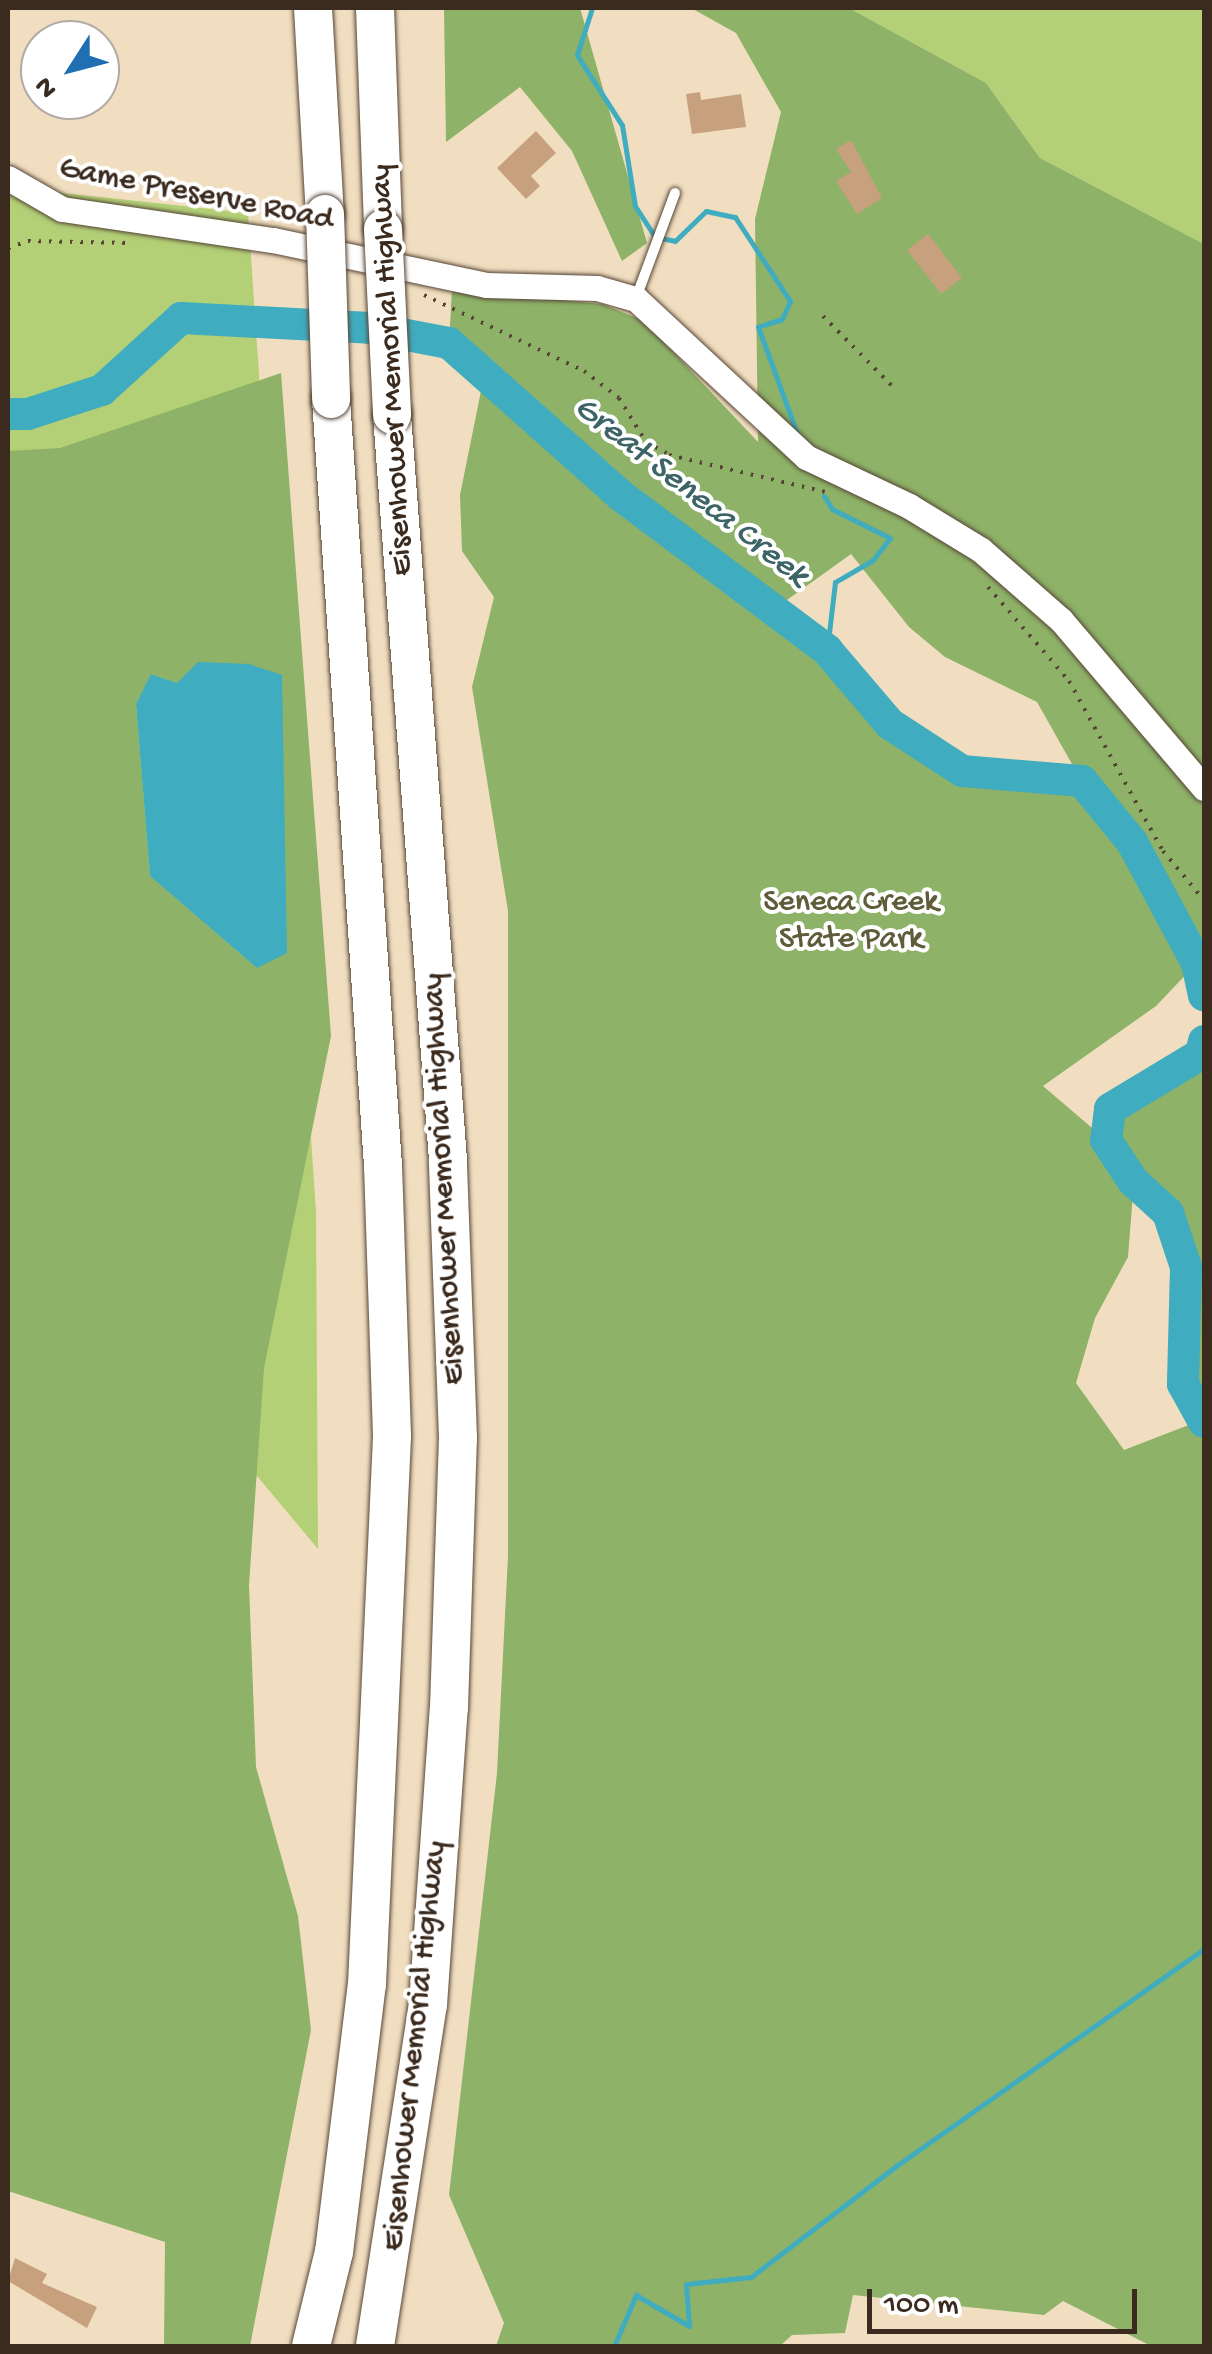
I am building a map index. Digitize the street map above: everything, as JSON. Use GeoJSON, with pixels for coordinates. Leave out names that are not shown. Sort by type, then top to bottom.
{"type":"FeatureCollection","features":[{"type":"Feature","properties":{"kind":"highway"},"geometry":{"type":"LineString","coordinates":[[311,2346],[334,2252],[367,1985],[392,1436],[383,1166],[331,398],[313,8]]}},
{"type":"Feature","properties":{"kind":"highway","name":"Eisenhower Memorial Highway"},"geometry":{"type":"LineString","coordinates":[[375,8],[392,415],[448,1160],[458,1438],[448,1708],[428,2005],[376,2346]]}},
{"type":"Feature","properties":{"kind":"street","name":"Game Preserve Road"},"geometry":{"type":"LineString","coordinates":[[8,178],[42,202],[99,216],[272,240],[486,285],[597,288],[636,299],[806,457],[909,506],[1008,573],[1123,687],[1204,788]]}},
{"type":"Feature","properties":{"kind":"lane"},"geometry":{"type":"LineString","coordinates":[[636,299],[666,228],[675,193]]}},
{"type":"Feature","properties":{"kind":"path"},"geometry":{"type":"LineString","coordinates":[[8,248],[28,241],[134,242]]}},
{"type":"Feature","properties":{"kind":"path"},"geometry":{"type":"LineString","coordinates":[[420,293],[584,372],[619,398],[646,442],[668,456],[788,478],[838,497]]}},
{"type":"Feature","properties":{"kind":"path"},"geometry":{"type":"LineString","coordinates":[[823,316],[892,386]]}},
{"type":"Feature","properties":{"kind":"path"},"geometry":{"type":"LineString","coordinates":[[975,573],[1069,681],[1163,850],[1204,900]]}},
{"type":"Feature","properties":{"kind":"green space"},"geometry":{"type":"Polygon","coordinates":[[[444,8],[580,8],[647,243],[622,261],[572,151],[520,87],[446,142],[444,8]]]}},
{"type":"Feature","properties":{"kind":"green space","name":"Seneca Creek State Park"},"geometry":{"type":"Polygon","coordinates":[[[691,8],[849,8],[986,83],[1040,158],[1204,244],[1204,995],[1196,964],[1156,1006],[1043,1086],[1105,1139],[1110,1109],[1201,1054],[1204,1041],[1204,2346],[1151,2346],[1063,2301],[1044,2315],[853,2295],[845,2333],[792,2335],[780,2346],[496,2346],[504,2323],[449,2195],[497,1773],[508,1556],[508,911],[472,687],[494,597],[462,551],[460,495],[484,376],[449,344],[452,289],[602,304],[644,321],[758,442],[755,219],[781,112],[736,33],[691,8]],[[851,554],[773,610],[827,650],[890,724],[962,771],[1081,780],[1037,702],[945,657],[909,627],[851,554]],[[1134,1181],[1128,1257],[1095,1318],[1076,1383],[1124,1450],[1199,1421],[1183,1384],[1186,1267],[1168,1213],[1134,1181]]]}},
{"type":"Feature","properties":{"kind":"green space"},"geometry":{"type":"Polygon","coordinates":[[[849,8],[1204,8],[1204,244],[1040,158],[986,83],[849,8]]]}},
{"type":"Feature","properties":{"kind":"green space"},"geometry":{"type":"Polygon","coordinates":[[[8,163],[45,191],[248,213],[316,1211],[318,1549],[257,1476],[82,1906],[8,1890],[8,163]]]}},
{"type":"Feature","properties":{"kind":"green space"},"geometry":{"type":"Polygon","coordinates":[[[281,373],[331,1036],[264,1368],[249,1585],[256,1767],[298,1916],[311,2030],[250,2346],[164,2346],[165,2242],[8,2191],[8,451],[60,448],[281,373]],[[152,674],[136,704],[150,876],[257,968],[177,683],[152,674]]]}},
{"type":"Feature","properties":{"kind":"water"},"geometry":{"type":"Polygon","coordinates":[[[198,662],[249,664],[282,675],[287,953],[257,968],[150,876],[136,704],[151,674],[177,683],[198,662]]]}},
{"type":"Feature","properties":{"kind":"building"},"geometry":{"type":"Polygon","coordinates":[[[700,92],[701,100],[741,94],[746,127],[692,134],[686,94],[700,92]]]}},
{"type":"Feature","properties":{"kind":"building"},"geometry":{"type":"Polygon","coordinates":[[[536,131],[556,153],[531,176],[540,186],[526,199],[497,168],[536,131]]]}},
{"type":"Feature","properties":{"kind":"building"},"geometry":{"type":"Polygon","coordinates":[[[851,140],[882,198],[857,214],[836,181],[851,172],[836,149],[851,140]]]}},
{"type":"Feature","properties":{"kind":"building"},"geometry":{"type":"Polygon","coordinates":[[[928,234],[962,278],[941,294],[907,250],[928,234]]]}},
{"type":"Feature","properties":{"kind":"building"},"geometry":{"type":"Polygon","coordinates":[[[15,2258],[47,2274],[42,2283],[97,2307],[87,2328],[8,2281],[15,2258]]]}},
{"type":"Feature","properties":{"kind":"waterway"},"geometry":{"type":"LineString","coordinates":[[592,8],[577,55],[622,125],[635,206],[655,237],[675,241],[706,211],[735,217],[790,301],[782,319],[758,327],[797,433]]}},
{"type":"Feature","properties":{"kind":"waterway","name":"Great Seneca Creek"},"geometry":{"type":"LineString","coordinates":[[8,414],[28,414],[102,390],[181,318],[370,328],[449,343],[620,495],[827,650],[890,724],[962,771],[1082,781],[1132,842],[1197,963],[1204,995]]}},
{"type":"Feature","properties":{"kind":"waterway"},"geometry":{"type":"LineString","coordinates":[[824,496],[832,509],[890,538],[873,560],[835,582],[827,650]]}},
{"type":"Feature","properties":{"kind":"waterway","name":"Great Seneca Creek"},"geometry":{"type":"LineString","coordinates":[[1204,1041],[1201,1054],[1110,1109],[1106,1140],[1133,1181],[1168,1213],[1186,1267],[1183,1384],[1204,1422]]}},
{"type":"Feature","properties":{"kind":"waterway"},"geometry":{"type":"LineString","coordinates":[[614,2346],[636,2295],[689,2326],[686,2284],[751,2277],[896,2166],[1204,1949]]}}]}
